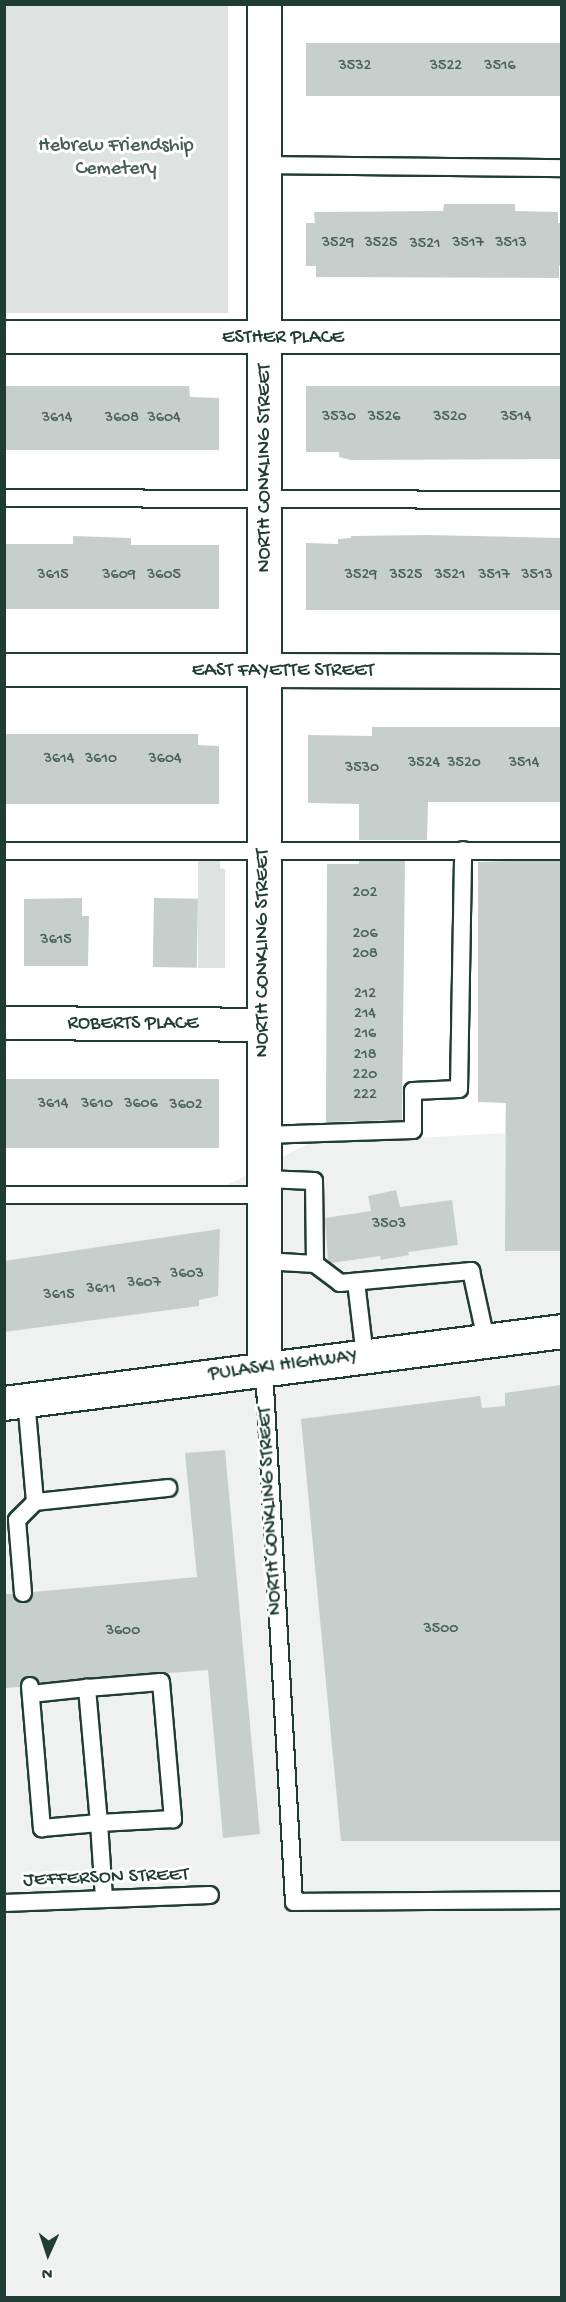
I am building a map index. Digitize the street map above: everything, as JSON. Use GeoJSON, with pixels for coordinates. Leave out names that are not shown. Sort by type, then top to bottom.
{"type":"FeatureCollection","features":[{"type":"Feature","properties":{"kind":"street","name":"NORTH CONKLING STREET"},"geometry":{"type":"LineString","coordinates":[[264,4],[266,670],[262,710],[264,1369]]}},
{"type":"Feature","properties":{"kind":"street","name":"ESTHER PLACE"},"geometry":{"type":"LineString","coordinates":[[4,337],[561,337]]}},
{"type":"Feature","properties":{"kind":"street","name":"EAST FAYETTE STREET"},"geometry":{"type":"LineString","coordinates":[[4,670],[561,671]]}},
{"type":"Feature","properties":{"kind":"street","name":"ROBERTS PLACE"},"geometry":{"type":"LineString","coordinates":[[4,1023],[262,1025]]}},
{"type":"Feature","properties":{"kind":"street","name":"PULASKI HIGHWAY"},"geometry":{"type":"LineString","coordinates":[[15,1402],[561,1331]]}},
{"type":"Feature","properties":{"kind":"lane"},"geometry":{"type":"LineString","coordinates":[[265,165],[561,168]]}},
{"type":"Feature","properties":{"kind":"lane"},"geometry":{"type":"LineString","coordinates":[[4,498],[561,500]]}},
{"type":"Feature","properties":{"kind":"lane"},"geometry":{"type":"LineString","coordinates":[[263,1135],[413,1130],[413,1090],[459,1089],[463,850]]}},
{"type":"Feature","properties":{"kind":"lane"},"geometry":{"type":"LineString","coordinates":[[4,851],[561,851]]}},
{"type":"Feature","properties":{"kind":"lane"},"geometry":{"type":"LineString","coordinates":[[4,1195],[264,1187],[314,1181],[315,1264]]}},
{"type":"Feature","properties":{"kind":"lane"},"geometry":{"type":"LineString","coordinates":[[264,1261],[315,1264],[340,1283],[471,1271],[486,1340]]}},
{"type":"Feature","properties":{"kind":"lane"},"geometry":{"type":"LineString","coordinates":[[356,1282],[365,1356]]}},
{"type":"Feature","properties":{"kind":"lane","name":"NORTH CONKLING STREET"},"geometry":{"type":"LineString","coordinates":[[264,1369],[294,1902],[561,1900]]}},
{"type":"Feature","properties":{"kind":"lane"},"geometry":{"type":"LineString","coordinates":[[15,1402],[35,1502]]}},
{"type":"Feature","properties":{"kind":"lane"},"geometry":{"type":"LineString","coordinates":[[22,1593],[17,1520],[35,1502],[168,1488]]}},
{"type":"Feature","properties":{"kind":"lane"},"geometry":{"type":"LineString","coordinates":[[161,1682],[173,1819],[42,1828],[30,1690],[87,1688],[161,1682]]}},
{"type":"Feature","properties":{"kind":"lane"},"geometry":{"type":"LineString","coordinates":[[87,1688],[104,1898]]}},
{"type":"Feature","properties":{"kind":"lane","name":"JEFFERSON STREET"},"geometry":{"type":"LineString","coordinates":[[4,1904],[210,1895]]}},
{"type":"Feature","properties":{"kind":"shaded area"},"geometry":{"type":"Polygon","coordinates":[[[508,849],[561,850],[561,2297],[5,2297],[4,1194],[221,1188],[308,1144],[505,1133],[508,849]]]}},
{"type":"Feature","properties":{"kind":"green space","name":"Hebrew Friendship Cemetery"},"geometry":{"type":"Polygon","coordinates":[[[4,5],[228,5],[228,313],[4,313],[4,5]]]}},
{"type":"Feature","properties":{"kind":"green space"},"geometry":{"type":"Polygon","coordinates":[[[198,859],[220,859],[220,868],[225,869],[225,968],[198,968],[198,859]]]}},
{"type":"Feature","properties":{"kind":"building"},"geometry":{"type":"Polygon","coordinates":[[[306,43],[561,43],[561,96],[306,96],[306,43]]]}},
{"type":"Feature","properties":{"kind":"building"},"geometry":{"type":"Polygon","coordinates":[[[444,204],[515,204],[515,211],[558,212],[558,223],[561,223],[559,278],[316,277],[316,266],[306,266],[306,223],[315,223],[314,212],[443,211],[444,204]]]}},
{"type":"Feature","properties":{"kind":"building"},"geometry":{"type":"Polygon","coordinates":[[[4,386],[189,386],[190,397],[219,398],[219,450],[4,450],[4,386]]]}},
{"type":"Feature","properties":{"kind":"building"},"geometry":{"type":"Polygon","coordinates":[[[306,386],[561,386],[561,459],[351,460],[339,457],[339,452],[306,452],[306,386]]]}},
{"type":"Feature","properties":{"kind":"building"},"geometry":{"type":"Polygon","coordinates":[[[73,536],[131,538],[131,545],[219,545],[219,609],[4,609],[4,544],[73,544],[73,536]]]}},
{"type":"Feature","properties":{"kind":"building"},"geometry":{"type":"Polygon","coordinates":[[[351,536],[561,538],[561,610],[306,610],[306,543],[338,544],[338,539],[351,538],[351,536]]]}},
{"type":"Feature","properties":{"kind":"building"},"geometry":{"type":"Polygon","coordinates":[[[372,727],[561,727],[561,802],[428,802],[427,840],[359,840],[359,804],[308,803],[308,735],[372,736],[372,727]]]}},
{"type":"Feature","properties":{"kind":"building"},"geometry":{"type":"Polygon","coordinates":[[[4,734],[198,734],[198,745],[219,746],[219,804],[4,804],[4,734]]]}},
{"type":"Feature","properties":{"kind":"building"},"geometry":{"type":"Polygon","coordinates":[[[359,861],[405,861],[402,1120],[326,1122],[327,864],[359,864],[359,861]]]}},
{"type":"Feature","properties":{"kind":"building"},"geometry":{"type":"Polygon","coordinates":[[[561,861],[561,1251],[505,1251],[506,1103],[478,1102],[478,862],[561,861]]]}},
{"type":"Feature","properties":{"kind":"building"},"geometry":{"type":"Polygon","coordinates":[[[82,898],[82,916],[89,916],[88,966],[24,966],[24,899],[82,898]]]}},
{"type":"Feature","properties":{"kind":"building"},"geometry":{"type":"Polygon","coordinates":[[[154,898],[198,899],[197,968],[153,967],[154,898]]]}},
{"type":"Feature","properties":{"kind":"building"},"geometry":{"type":"Polygon","coordinates":[[[4,1079],[219,1079],[219,1148],[4,1148],[4,1079]]]}},
{"type":"Feature","properties":{"kind":"building"},"geometry":{"type":"Polygon","coordinates":[[[396,1190],[400,1207],[452,1200],[458,1245],[408,1252],[409,1255],[381,1260],[380,1256],[331,1263],[328,1260],[325,1218],[371,1211],[368,1196],[396,1190]]]}},
{"type":"Feature","properties":{"kind":"building"},"geometry":{"type":"Polygon","coordinates":[[[220,1229],[218,1296],[199,1300],[199,1306],[4,1332],[4,1261],[220,1229]]]}},
{"type":"Feature","properties":{"kind":"building"},"geometry":{"type":"Polygon","coordinates":[[[561,1385],[561,1841],[341,1841],[301,1419],[480,1396],[482,1408],[505,1406],[505,1393],[561,1385]]]}},
{"type":"Feature","properties":{"kind":"building"},"geometry":{"type":"Polygon","coordinates":[[[225,1450],[260,1834],[223,1838],[208,1670],[40,1683],[30,1676],[24,1678],[20,1687],[4,1688],[4,1594],[13,1594],[18,1602],[24,1603],[32,1598],[33,1592],[197,1577],[185,1453],[225,1450]]]}}]}
